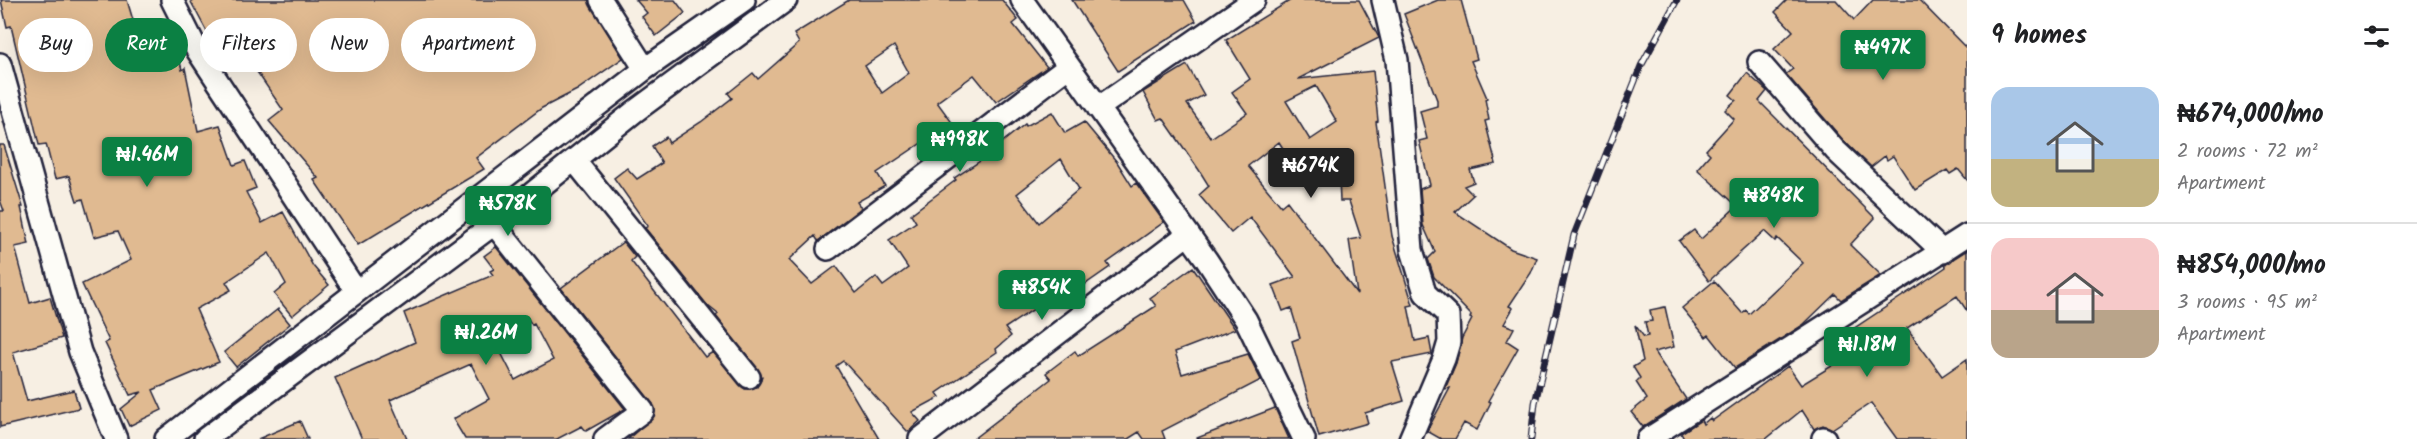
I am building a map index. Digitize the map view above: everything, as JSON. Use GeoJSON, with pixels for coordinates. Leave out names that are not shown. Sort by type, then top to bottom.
{"type":"FeatureCollection","features":[{"type":"Feature","properties":{"kind":"street"},"geometry":{"type":"LineString","coordinates":[[172,0],[197,50],[356,291]]}},
{"type":"Feature","properties":{"kind":"street"},"geometry":{"type":"LineString","coordinates":[[601,0],[645,69]]}},
{"type":"Feature","properties":{"kind":"street"},"geometry":{"type":"LineString","coordinates":[[166,439],[645,69],[744,0]]}},
{"type":"Feature","properties":{"kind":"street"},"geometry":{"type":"LineString","coordinates":[[205,439],[494,224],[574,160],[786,0]]}},
{"type":"Feature","properties":{"kind":"street"},"geometry":{"type":"LineString","coordinates":[[1022,0],[1188,234],[1246,320],[1304,439]]}},
{"type":"Feature","properties":{"kind":"street"},"geometry":{"type":"LineString","coordinates":[[1098,108],[1254,0]]}},
{"type":"Feature","properties":{"kind":"street"},"geometry":{"type":"LineString","coordinates":[[1383,0],[1397,60],[1412,250],[1425,293],[1448,315],[1449,342],[1444,359],[1410,439]]}},
{"type":"Feature","properties":{"kind":"street"},"geometry":{"type":"LineString","coordinates":[[1759,62],[1835,150],[1943,252]]}},
{"type":"Feature","properties":{"kind":"street"},"geometry":{"type":"LineString","coordinates":[[0,64],[80,352],[116,439]]}},
{"type":"Feature","properties":{"kind":"street"},"geometry":{"type":"LineString","coordinates":[[828,249],[1068,67]]}},
{"type":"Feature","properties":{"kind":"street"},"geometry":{"type":"LineString","coordinates":[[574,160],[749,377]]}},
{"type":"Feature","properties":{"kind":"street"},"geometry":{"type":"LineString","coordinates":[[494,224],[644,411],[605,439]]}},
{"type":"Feature","properties":{"kind":"street"},"geometry":{"type":"LineString","coordinates":[[920,439],[1188,234]]}},
{"type":"Feature","properties":{"kind":"street"},"geometry":{"type":"LineString","coordinates":[[1648,439],[1967,235]]}},
{"type":"Feature","properties":{"kind":"building"},"geometry":{"type":"Polygon","coordinates":[[[1,0],[127,0],[132,18],[105,18],[105,72],[186,72],[198,131],[220,125],[234,165],[245,161],[256,188],[246,192],[262,223],[283,212],[313,266],[329,285],[292,316],[274,294],[286,284],[269,253],[226,282],[231,290],[196,309],[219,362],[153,390],[162,410],[129,426],[121,409],[142,392],[130,395],[105,343],[109,341],[82,284],[131,260],[118,231],[94,237],[83,199],[77,201],[69,176],[55,179],[46,144],[39,145],[22,72],[93,72],[93,18],[18,18],[18,56],[11,26],[7,27],[1,0]]]}},
{"type":"Feature","properties":{"kind":"building"},"geometry":{"type":"Polygon","coordinates":[[[190,0],[588,0],[623,58],[577,90],[542,108],[476,158],[484,169],[358,245],[314,180],[318,178],[269,121],[283,110],[257,72],[297,72],[297,18],[200,19],[190,0]]]}},
{"type":"Feature","properties":{"kind":"building"},"geometry":{"type":"Polygon","coordinates":[[[636,0],[675,0],[685,13],[656,36],[642,17],[647,13],[636,0]]]}},
{"type":"Feature","properties":{"kind":"building"},"geometry":{"type":"Polygon","coordinates":[[[849,0],[1002,0],[1018,20],[1013,24],[1047,67],[996,102],[974,75],[937,102],[959,132],[934,151],[926,140],[877,173],[885,186],[857,202],[861,208],[818,241],[815,236],[789,260],[812,284],[836,266],[856,293],[876,277],[883,286],[908,268],[889,240],[916,222],[911,214],[956,180],[954,178],[997,150],[995,148],[1025,124],[1026,126],[1052,112],[1065,133],[1084,122],[1117,162],[1132,186],[1136,183],[1164,222],[1107,263],[1110,267],[1054,306],[1049,299],[1005,328],[1011,336],[996,349],[997,352],[937,393],[940,397],[912,412],[920,421],[908,432],[843,361],[836,366],[879,439],[628,439],[654,416],[653,404],[561,288],[623,242],[635,257],[631,261],[705,357],[713,352],[745,389],[757,387],[762,376],[716,316],[718,314],[708,306],[645,228],[648,226],[614,178],[627,168],[637,179],[662,163],[652,146],[666,137],[669,143],[701,122],[732,98],[728,93],[753,73],[758,79],[799,43],[794,34],[849,0]],[[894,46],[865,66],[882,93],[909,73],[894,46]],[[1061,159],[1017,194],[1039,223],[1079,189],[1061,159]]]}},
{"type":"Feature","properties":{"kind":"building"},"geometry":{"type":"Polygon","coordinates":[[[1072,0],[1184,0],[1196,21],[1118,71],[1072,0]]]}},
{"type":"Feature","properties":{"kind":"building"},"geometry":{"type":"Polygon","coordinates":[[[1291,0],[1359,0],[1379,38],[1298,79],[1373,71],[1378,121],[1376,122],[1392,236],[1413,305],[1408,306],[1415,341],[1429,338],[1432,354],[1392,362],[1404,401],[1365,413],[1368,423],[1319,437],[1292,341],[1300,338],[1291,308],[1283,311],[1273,285],[1295,277],[1250,217],[1231,233],[1199,195],[1209,186],[1163,118],[1158,120],[1143,92],[1187,65],[1204,95],[1187,104],[1211,138],[1247,113],[1232,92],[1250,79],[1226,40],[1291,0]],[[1316,86],[1286,101],[1310,140],[1337,122],[1316,86]],[[1279,142],[1248,166],[1281,206],[1287,201],[1357,294],[1349,240],[1361,238],[1349,201],[1340,201],[1338,153],[1301,177],[1279,142]]]}},
{"type":"Feature","properties":{"kind":"building"},"geometry":{"type":"Polygon","coordinates":[[[1438,0],[1461,0],[1477,59],[1471,61],[1487,98],[1485,99],[1489,120],[1485,121],[1496,164],[1470,170],[1474,182],[1464,186],[1473,195],[1455,212],[1511,249],[1537,258],[1531,273],[1509,306],[1513,308],[1504,324],[1514,328],[1507,341],[1518,348],[1488,401],[1491,402],[1477,430],[1464,423],[1455,439],[1441,439],[1427,431],[1450,388],[1445,389],[1456,363],[1462,338],[1472,319],[1471,315],[1434,277],[1428,259],[1435,252],[1423,225],[1420,189],[1430,185],[1419,141],[1427,139],[1420,111],[1437,106],[1437,100],[1404,14],[1438,0]]]}},
{"type":"Feature","properties":{"kind":"building"},"geometry":{"type":"Polygon","coordinates":[[[1787,0],[1836,0],[1854,20],[1873,0],[1919,0],[1967,49],[1967,180],[1958,169],[1950,174],[1947,170],[1915,190],[1893,156],[1887,160],[1885,156],[1871,167],[1844,141],[1786,74],[1793,69],[1774,49],[1793,31],[1775,12],[1787,0]]]}},
{"type":"Feature","properties":{"kind":"building"},"geometry":{"type":"Polygon","coordinates":[[[1747,73],[1767,91],[1759,101],[1875,218],[1850,245],[1881,275],[1841,300],[1835,294],[1803,325],[1735,368],[1709,335],[1706,337],[1682,308],[1714,281],[1742,313],[1746,310],[1749,314],[1803,263],[1777,238],[1775,241],[1764,231],[1709,281],[1679,241],[1694,230],[1701,239],[1737,206],[1697,169],[1710,154],[1706,150],[1734,119],[1725,110],[1736,100],[1730,95],[1747,73]]]}},
{"type":"Feature","properties":{"kind":"building"},"geometry":{"type":"Polygon","coordinates":[[[0,145],[4,145],[23,207],[21,207],[29,244],[15,247],[30,303],[50,297],[62,338],[13,352],[27,401],[74,390],[79,408],[0,427],[0,211],[4,211],[0,200],[0,145]]]}},
{"type":"Feature","properties":{"kind":"building"},"geometry":{"type":"Polygon","coordinates":[[[496,247],[625,409],[586,431],[582,426],[557,439],[465,439],[453,419],[489,399],[471,364],[390,400],[407,439],[362,439],[335,378],[415,342],[404,313],[493,275],[490,271],[494,269],[484,256],[496,247]],[[528,319],[492,335],[515,380],[553,360],[534,324],[532,325],[528,319]]]}},
{"type":"Feature","properties":{"kind":"building"},"geometry":{"type":"Polygon","coordinates":[[[1967,250],[1967,311],[1957,296],[1907,328],[1942,376],[1967,359],[1967,439],[1897,439],[1871,403],[1832,429],[1823,425],[1814,429],[1802,410],[1766,439],[1684,439],[1681,433],[1701,420],[1703,424],[1710,418],[1712,421],[1788,366],[1801,385],[1840,361],[1829,345],[1946,267],[1945,264],[1967,250]]]}},
{"type":"Feature","properties":{"kind":"building"},"geometry":{"type":"Polygon","coordinates":[[[1193,267],[1235,329],[1175,352],[1182,374],[1248,354],[1261,380],[1162,431],[1165,439],[1144,439],[1139,432],[1128,439],[973,439],[1051,379],[1046,373],[1075,351],[1078,356],[1156,306],[1150,298],[1193,267]]]}},
{"type":"Feature","properties":{"kind":"building"},"geometry":{"type":"Polygon","coordinates":[[[1665,307],[1674,347],[1654,352],[1686,399],[1643,427],[1631,412],[1647,399],[1636,382],[1640,378],[1633,367],[1643,361],[1635,325],[1644,337],[1648,336],[1645,322],[1652,321],[1650,310],[1665,307]]]}},
{"type":"Feature","properties":{"kind":"building"},"geometry":{"type":"Polygon","coordinates":[[[278,309],[290,324],[236,367],[224,352],[278,309]]]}},
{"type":"Feature","properties":{"kind":"building"},"geometry":{"type":"Polygon","coordinates":[[[1275,408],[1289,439],[1197,439],[1197,438],[1275,408]]]}},
{"type":"Feature","properties":{"kind":"building"},"geometry":{"type":"Polygon","coordinates":[[[300,421],[308,439],[258,439],[300,421]]]}},
{"type":"Feature","properties":{"kind":"railway"},"geometry":{"type":"LineString","coordinates":[[1531,439],[1535,403],[1574,235],[1641,66],[1677,0]]}}]}
